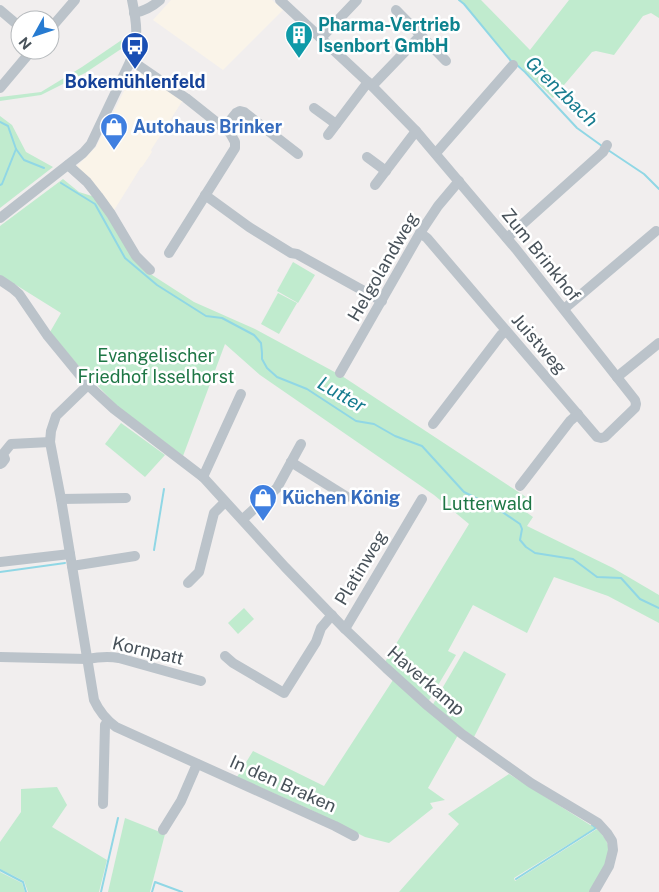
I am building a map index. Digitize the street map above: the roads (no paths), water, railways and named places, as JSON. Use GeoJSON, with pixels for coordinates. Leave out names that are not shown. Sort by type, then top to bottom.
{"type":"FeatureCollection","features":[{"type":"Feature","properties":{"kind":"street"},"geometry":{"type":"LineString","coordinates":[[60,16],[74,0]]}},
{"type":"Feature","properties":{"kind":"street"},"geometry":{"type":"LineString","coordinates":[[0,218],[68,166],[91,144],[130,62],[136,38],[132,0]]}},
{"type":"Feature","properties":{"kind":"street"},"geometry":{"type":"LineString","coordinates":[[134,13],[150,9],[160,0]]}},
{"type":"Feature","properties":{"kind":"street","name":"Zum Brinkhof"},"geometry":{"type":"LineString","coordinates":[[280,0],[416,130],[507,238],[635,400],[636,404]]}},
{"type":"Feature","properties":{"kind":"street"},"geometry":{"type":"LineString","coordinates":[[321,38],[357,0]]}},
{"type":"Feature","properties":{"kind":"street"},"geometry":{"type":"LineString","coordinates":[[0,10],[10,18]]}},
{"type":"Feature","properties":{"kind":"street"},"geometry":{"type":"LineString","coordinates":[[396,10],[446,61]]}},
{"type":"Feature","properties":{"kind":"street"},"geometry":{"type":"LineString","coordinates":[[328,135],[370,84],[420,35]]}},
{"type":"Feature","properties":{"kind":"street"},"geometry":{"type":"LineString","coordinates":[[0,88],[24,60]]}},
{"type":"Feature","properties":{"kind":"street"},"geometry":{"type":"LineString","coordinates":[[130,62],[138,65],[186,98],[234,137],[235,148],[169,253]]}},
{"type":"Feature","properties":{"kind":"street"},"geometry":{"type":"LineString","coordinates":[[436,153],[513,65]]}},
{"type":"Feature","properties":{"kind":"street"},"geometry":{"type":"LineString","coordinates":[[314,108],[336,124]]}},
{"type":"Feature","properties":{"kind":"street"},"geometry":{"type":"LineString","coordinates":[[224,128],[240,110],[298,154]]}},
{"type":"Feature","properties":{"kind":"street"},"geometry":{"type":"LineString","coordinates":[[375,185],[416,130]]}},
{"type":"Feature","properties":{"kind":"street"},"geometry":{"type":"LineString","coordinates":[[507,238],[605,148]]}},
{"type":"Feature","properties":{"kind":"street"},"geometry":{"type":"LineString","coordinates":[[367,157],[386,171]]}},
{"type":"Feature","properties":{"kind":"street"},"geometry":{"type":"LineString","coordinates":[[68,166],[87,182],[112,214],[136,256],[150,270]]}},
{"type":"Feature","properties":{"kind":"street","name":"Helgolandweg"},"geometry":{"type":"LineString","coordinates":[[340,373],[420,233],[438,206],[459,180]]}},
{"type":"Feature","properties":{"kind":"street"},"geometry":{"type":"LineString","coordinates":[[205,195],[259,234],[382,301]]}},
{"type":"Feature","properties":{"kind":"street"},"geometry":{"type":"LineString","coordinates":[[564,309],[656,231]]}},
{"type":"Feature","properties":{"kind":"street","name":"Juistweg"},"geometry":{"type":"LineString","coordinates":[[420,233],[427,238],[597,437],[605,437],[635,408],[636,404]]}},
{"type":"Feature","properties":{"kind":"street","name":"Haverkamp"},"geometry":{"type":"LineString","coordinates":[[0,280],[19,294],[46,335],[88,385],[114,409],[203,478],[344,629],[378,661],[462,734],[531,783],[598,823],[608,833],[612,841],[613,850],[609,866],[594,892]]}},
{"type":"Feature","properties":{"kind":"street"},"geometry":{"type":"LineString","coordinates":[[433,424],[506,331]]}},
{"type":"Feature","properties":{"kind":"street"},"geometry":{"type":"LineString","coordinates":[[617,378],[659,343]]}},
{"type":"Feature","properties":{"kind":"street"},"geometry":{"type":"LineString","coordinates":[[1,457],[11,444],[50,442],[56,416],[88,385]]}},
{"type":"Feature","properties":{"kind":"street"},"geometry":{"type":"LineString","coordinates":[[203,478],[241,394]]}},
{"type":"Feature","properties":{"kind":"street"},"geometry":{"type":"LineString","coordinates":[[520,486],[570,421],[578,414]]}},
{"type":"Feature","properties":{"kind":"street","name":"In den Braken"},"geometry":{"type":"LineString","coordinates":[[50,442],[61,498],[86,659],[94,700],[98,710],[116,727],[354,836]]}},
{"type":"Feature","properties":{"kind":"street"},"geometry":{"type":"LineString","coordinates":[[243,519],[277,488],[302,444]]}},
{"type":"Feature","properties":{"kind":"street"},"geometry":{"type":"LineString","coordinates":[[291,462],[347,496]]}},
{"type":"Feature","properties":{"kind":"street"},"geometry":{"type":"LineString","coordinates":[[61,498],[126,498]]}},
{"type":"Feature","properties":{"kind":"street","name":"Platinweg"},"geometry":{"type":"LineString","coordinates":[[344,629],[422,499]]}},
{"type":"Feature","properties":{"kind":"street"},"geometry":{"type":"LineString","coordinates":[[188,583],[199,572],[214,512],[225,502]]}},
{"type":"Feature","properties":{"kind":"street"},"geometry":{"type":"LineString","coordinates":[[0,562],[70,554]]}},
{"type":"Feature","properties":{"kind":"street"},"geometry":{"type":"LineString","coordinates":[[72,566],[135,556]]}},
{"type":"Feature","properties":{"kind":"street"},"geometry":{"type":"LineString","coordinates":[[225,656],[233,663],[284,693],[316,642],[320,628],[332,616]]}},
{"type":"Feature","properties":{"kind":"street"},"geometry":{"type":"LineString","coordinates":[[0,657],[86,659]]}},
{"type":"Feature","properties":{"kind":"street","name":"Kornpatt"},"geometry":{"type":"LineString","coordinates":[[86,659],[96,657],[119,658],[201,681]]}},
{"type":"Feature","properties":{"kind":"street"},"geometry":{"type":"LineString","coordinates":[[103,804],[105,725],[108,721]]}},
{"type":"Feature","properties":{"kind":"street"},"geometry":{"type":"LineString","coordinates":[[164,830],[181,801],[197,764]]}},
{"type":"Feature","properties":{"kind":"waterway","name":"Grenzbach"},"geometry":{"type":"LineString","coordinates":[[459,0],[511,61]]}},
{"type":"Feature","properties":{"kind":"waterway","name":"Grenzbach"},"geometry":{"type":"LineString","coordinates":[[517,65],[577,128],[602,146]]}},
{"type":"Feature","properties":{"kind":"waterway","name":"Lutter"},"geometry":{"type":"LineString","coordinates":[[0,122],[8,126],[16,149],[24,160],[44,168]]}},
{"type":"Feature","properties":{"kind":"waterway"},"geometry":{"type":"LineString","coordinates":[[0,185],[16,149]]}},
{"type":"Feature","properties":{"kind":"waterway","name":"Grenzbach"},"geometry":{"type":"LineString","coordinates":[[608,150],[644,174],[659,189]]}},
{"type":"Feature","properties":{"kind":"waterway","name":"Lutter"},"geometry":{"type":"LineString","coordinates":[[61,183],[95,204],[125,258],[157,285],[206,316],[222,318],[254,335],[261,343],[262,359],[267,368],[277,377],[307,389],[356,421],[374,424],[395,436],[422,446],[464,492],[498,509],[520,524],[522,529],[520,540],[535,553],[573,559],[597,577],[621,578],[640,599],[659,608]]}},
{"type":"Feature","properties":{"kind":"waterway"},"geometry":{"type":"LineString","coordinates":[[154,550],[164,489]]}},
{"type":"Feature","properties":{"kind":"waterway"},"geometry":{"type":"LineString","coordinates":[[0,572],[65,563]]}},
{"type":"Feature","properties":{"kind":"waterway"},"geometry":{"type":"LineString","coordinates":[[101,892],[118,818]]}},
{"type":"Feature","properties":{"kind":"waterway"},"geometry":{"type":"LineString","coordinates":[[516,879],[596,828],[592,825]]}},
{"type":"Feature","properties":{"kind":"waterway"},"geometry":{"type":"LineString","coordinates":[[0,870],[23,882],[26,892]]}},
{"type":"Feature","properties":{"kind":"waterway"},"geometry":{"type":"LineString","coordinates":[[152,892],[155,882],[182,892]]}},
{"type":"Feature","properties":{"kind":"place","name":"Pharma-Vertrieb Isenbort GmbH"},"geometry":{"type":"Point","coordinates":[299,59]}},
{"type":"Feature","properties":{"kind":"place","name":"Bokemühlenfeld"},"geometry":{"type":"Point","coordinates":[135,70]}},
{"type":"Feature","properties":{"kind":"place","name":"Autohaus Brinker"},"geometry":{"type":"Point","coordinates":[114,151]}},
{"type":"Feature","properties":{"kind":"place","name":"Küchen König"},"geometry":{"type":"Point","coordinates":[263,522]}},
{"type":"Feature","properties":{"kind":"park label","name":"Evangelischer Friedhof Isselhorst"},"geometry":{"type":"Point","coordinates":[156,366]}},
{"type":"Feature","properties":{"kind":"park label","name":"Lutterwald"},"geometry":{"type":"Point","coordinates":[487,504]}}]}
